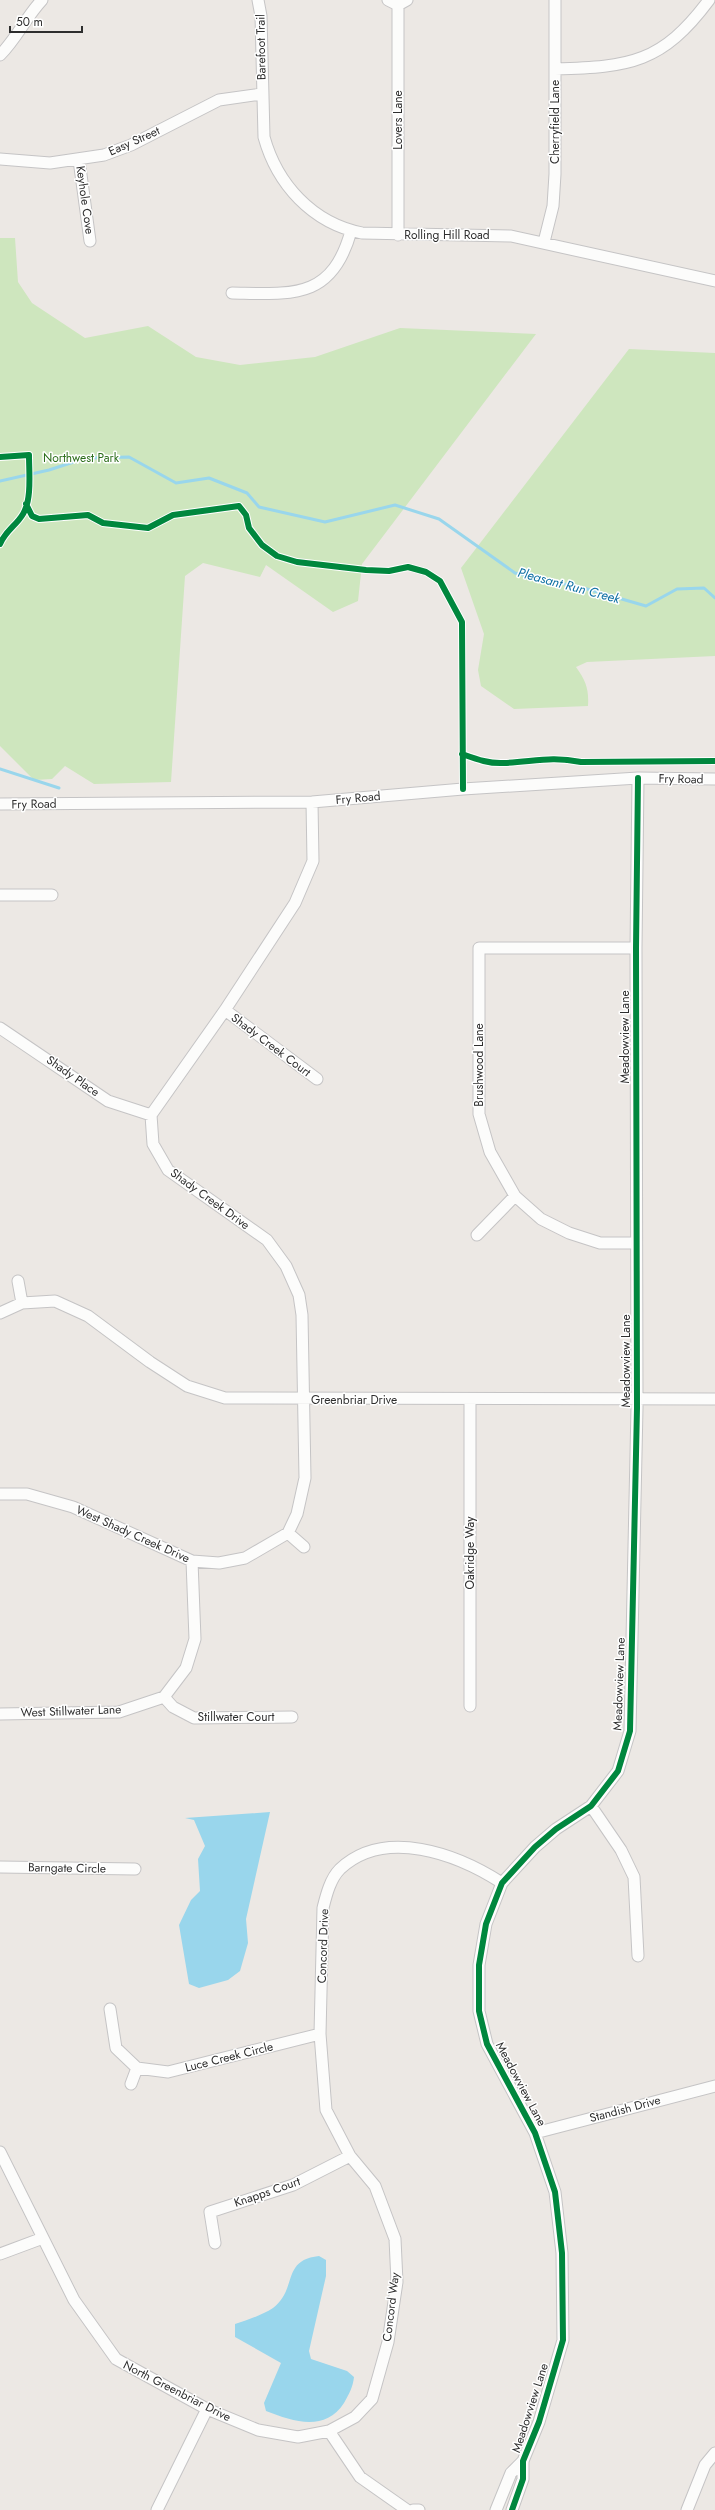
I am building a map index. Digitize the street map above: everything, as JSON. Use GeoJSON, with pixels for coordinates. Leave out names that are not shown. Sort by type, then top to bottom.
{"type":"FeatureCollection","features":[{"type":"Feature","properties":{"kind":"street"},"geometry":{"type":"LineString","coordinates":[[0,55],[18,34],[28,15],[42,0]]}},
{"type":"Feature","properties":{"kind":"street","name":"Barefoot Trail"},"geometry":{"type":"LineString","coordinates":[[258,0],[261,16],[261,94]]}},
{"type":"Feature","properties":{"kind":"street","name":"Cherryfield Lane"},"geometry":{"type":"LineString","coordinates":[[544,242],[554,192],[555,0]]}},
{"type":"Feature","properties":{"kind":"street"},"geometry":{"type":"LineString","coordinates":[[555,68],[616,66],[646,56],[672,42],[684,32],[709,0]]}},
{"type":"Feature","properties":{"kind":"street","name":"Lovers Lane"},"geometry":{"type":"LineString","coordinates":[[397,2],[398,235]]}},
{"type":"Feature","properties":{"kind":"street","name":"Easy Street"},"geometry":{"type":"LineString","coordinates":[[0,159],[38,163],[79,160],[104,155],[131,145],[219,100],[230,97],[261,94]]}},
{"type":"Feature","properties":{"kind":"street","name":"Rolling Hill Road"},"geometry":{"type":"LineString","coordinates":[[261,94],[264,136],[268,151],[284,181],[304,204],[316,214],[350,231],[372,235],[500,235],[544,242],[715,281]]}},
{"type":"Feature","properties":{"kind":"street","name":"Keyhole Cove"},"geometry":{"type":"LineString","coordinates":[[79,160],[90,241]]}},
{"type":"Feature","properties":{"kind":"street"},"geometry":{"type":"LineString","coordinates":[[232,293],[281,294],[311,287],[327,276],[338,264],[350,231]]}},
{"type":"Feature","properties":{"kind":"street","name":"Fry Road"},"geometry":{"type":"LineString","coordinates":[[0,804],[312,802],[463,789],[638,778],[715,779]]}},
{"type":"Feature","properties":{"kind":"street","name":"Meadowview Lane"},"geometry":{"type":"LineString","coordinates":[[512,2510],[523,2478],[524,2461],[539,2422],[563,2340],[562,2253],[554,2192],[535,2133],[487,2044],[479,2011],[479,1965],[486,1924],[502,1883],[535,1847],[556,1830],[591,1806],[618,1771],[630,1731],[637,1399],[636,948],[638,778]]}},
{"type":"Feature","properties":{"kind":"street"},"geometry":{"type":"LineString","coordinates":[[151,1115],[225,1010],[295,903],[313,861],[312,802]]}},
{"type":"Feature","properties":{"kind":"street"},"geometry":{"type":"LineString","coordinates":[[0,895],[52,895]]}},
{"type":"Feature","properties":{"kind":"street","name":"Brushwood Lane"},"geometry":{"type":"LineString","coordinates":[[636,948],[479,948],[479,1114],[490,1152],[515,1196],[541,1219],[568,1233],[600,1243],[636,1243]]}},
{"type":"Feature","properties":{"kind":"street","name":"Shady Creek Court"},"geometry":{"type":"LineString","coordinates":[[225,1010],[317,1079]]}},
{"type":"Feature","properties":{"kind":"street","name":"Shady Place"},"geometry":{"type":"LineString","coordinates":[[0,1028],[4,1029],[108,1101],[151,1115]]}},
{"type":"Feature","properties":{"kind":"street","name":"Shady Creek Drive"},"geometry":{"type":"LineString","coordinates":[[151,1115],[153,1144],[168,1170],[266,1240],[286,1266],[299,1295],[302,1315],[305,1478],[297,1514],[288,1533]]}},
{"type":"Feature","properties":{"kind":"street"},"geometry":{"type":"LineString","coordinates":[[477,1235],[515,1196]]}},
{"type":"Feature","properties":{"kind":"street"},"geometry":{"type":"LineString","coordinates":[[0,1313],[22,1303],[18,1281]]}},
{"type":"Feature","properties":{"kind":"street","name":"Greenbriar Drive"},"geometry":{"type":"LineString","coordinates":[[22,1303],[56,1301],[88,1316],[150,1362],[187,1386],[225,1398],[304,1400],[715,1399]]}},
{"type":"Feature","properties":{"kind":"street","name":"Oakridge Way"},"geometry":{"type":"LineString","coordinates":[[470,1400],[470,1706]]}},
{"type":"Feature","properties":{"kind":"street","name":"West Shady Creek Drive"},"geometry":{"type":"LineString","coordinates":[[0,1494],[27,1494],[73,1507],[192,1560],[219,1563],[245,1558],[288,1533]]}},
{"type":"Feature","properties":{"kind":"street"},"geometry":{"type":"LineString","coordinates":[[288,1533],[304,1547]]}},
{"type":"Feature","properties":{"kind":"street"},"geometry":{"type":"LineString","coordinates":[[164,1698],[186,1668],[195,1639],[192,1560]]}},
{"type":"Feature","properties":{"kind":"street","name":"West Stillwater Lane"},"geometry":{"type":"LineString","coordinates":[[0,1714],[119,1712],[164,1698]]}},
{"type":"Feature","properties":{"kind":"street","name":"Stillwater Court"},"geometry":{"type":"LineString","coordinates":[[164,1698],[173,1707],[194,1718],[292,1716]]}},
{"type":"Feature","properties":{"kind":"street"},"geometry":{"type":"LineString","coordinates":[[591,1806],[622,1850],[634,1877],[638,1956]]}},
{"type":"Feature","properties":{"kind":"street","name":"Concord Drive"},"geometry":{"type":"LineString","coordinates":[[320,2034],[323,1908],[328,1888],[339,1870],[367,1851],[386,1847],[408,1847],[455,1859],[502,1883]]}},
{"type":"Feature","properties":{"kind":"street","name":"Barngate Circle"},"geometry":{"type":"LineString","coordinates":[[0,1867],[134,1869]]}},
{"type":"Feature","properties":{"kind":"street"},"geometry":{"type":"LineString","coordinates":[[110,2009],[116,2048],[137,2068],[131,2084]]}},
{"type":"Feature","properties":{"kind":"street","name":"Luce Creek Circle"},"geometry":{"type":"LineString","coordinates":[[137,2068],[168,2072],[320,2034]]}},
{"type":"Feature","properties":{"kind":"street","name":"Concord Way"},"geometry":{"type":"LineString","coordinates":[[320,2034],[326,2110],[350,2156],[375,2186],[395,2238],[397,2282],[388,2342],[372,2398],[355,2417],[330,2432]]}},
{"type":"Feature","properties":{"kind":"street","name":"Standish Drive"},"geometry":{"type":"LineString","coordinates":[[535,2133],[715,2086]]}},
{"type":"Feature","properties":{"kind":"street","name":"North Greenbriar Drive"},"geometry":{"type":"LineString","coordinates":[[0,2152],[74,2300],[116,2360],[206,2409],[258,2430],[298,2437],[330,2432]]}},
{"type":"Feature","properties":{"kind":"street","name":"Knapps Court"},"geometry":{"type":"LineString","coordinates":[[215,2243],[210,2212],[293,2185],[350,2156]]}},
{"type":"Feature","properties":{"kind":"street"},"geometry":{"type":"LineString","coordinates":[[0,2254],[43,2238]]}},
{"type":"Feature","properties":{"kind":"street"},"geometry":{"type":"LineString","coordinates":[[157,2510],[206,2409]]}},
{"type":"Feature","properties":{"kind":"street"},"geometry":{"type":"LineString","coordinates":[[330,2432],[360,2477],[407,2510]]}},
{"type":"Feature","properties":{"kind":"street"},"geometry":{"type":"LineString","coordinates":[[687,2510],[705,2465],[715,2453]]}},
{"type":"Feature","properties":{"kind":"street","name":"Meadowview Lane"},"geometry":{"type":"LineString","coordinates":[[496,2510],[511,2473],[524,2461]]}},
{"type":"Feature","properties":{"kind":"street"},"geometry":{"type":"LineString","coordinates":[[413,2510],[419,2510]]}},
{"type":"Feature","properties":{"kind":"green space","name":"Northwest Park"},"geometry":{"type":"Polygon","coordinates":[[[0,238],[15,238],[18,282],[32,303],[85,338],[148,326],[196,357],[240,365],[315,357],[400,328],[536,334],[362,564],[358,601],[333,612],[266,565],[260,577],[203,563],[185,576],[171,782],[94,784],[65,766],[52,779],[34,780],[0,746],[0,238]]]}},
{"type":"Feature","properties":{"kind":"green space"},"geometry":{"type":"Polygon","coordinates":[[[629,349],[715,353],[715,656],[587,662],[576,667],[586,685],[588,706],[514,709],[481,686],[478,670],[484,634],[461,568],[629,349]]]}},
{"type":"Feature","properties":{"kind":"water"},"geometry":{"type":"Polygon","coordinates":[[[270,1812],[246,1919],[248,1943],[240,1971],[228,1980],[199,1988],[189,1984],[179,1925],[191,1900],[200,1891],[198,1859],[205,1846],[194,1820],[185,1818],[270,1812]]]}},
{"type":"Feature","properties":{"kind":"water"},"geometry":{"type":"Polygon","coordinates":[[[319,2256],[326,2260],[326,2276],[309,2351],[311,2359],[347,2371],[354,2377],[353,2384],[344,2403],[336,2412],[328,2418],[308,2422],[298,2421],[266,2411],[264,2403],[281,2363],[235,2337],[235,2324],[255,2317],[273,2308],[281,2300],[294,2269],[299,2263],[319,2256]]]}},
{"type":"Feature","properties":{"kind":"waterway","name":"Pleasant Run Creek"},"geometry":{"type":"LineString","coordinates":[[0,481],[49,470],[86,458],[129,457],[176,483],[209,478],[247,493],[259,507],[325,522],[395,505],[439,519],[515,573],[587,589],[646,606],[677,589],[704,588],[715,598]]}},
{"type":"Feature","properties":{"kind":"waterway"},"geometry":{"type":"LineString","coordinates":[[0,769],[59,788]]}},
{"type":"Feature","properties":{"kind":"cycle path"},"geometry":{"type":"LineString","coordinates":[[0,457],[29,455],[29,493],[26,508],[20,518],[2,539],[0,544]]}},
{"type":"Feature","properties":{"kind":"cycle path"},"geometry":{"type":"LineString","coordinates":[[26,504],[32,516],[39,519],[88,515],[103,523],[148,528],[173,515],[239,506],[246,515],[249,528],[262,545],[277,556],[297,562],[366,570],[389,571],[408,567],[426,572],[440,581],[462,622],[463,789]]}},
{"type":"Feature","properties":{"kind":"cycle path"},"geometry":{"type":"LineString","coordinates":[[462,754],[493,763],[551,759],[581,762],[715,761]]}},
{"type":"Feature","properties":{"kind":"cycle path"},"geometry":{"type":"LineString","coordinates":[[512,2510],[523,2479],[523,2461],[539,2422],[563,2340],[562,2253],[555,2192],[535,2133],[487,2044],[479,2011],[479,1965],[486,1924],[502,1883],[535,1847],[556,1829],[591,1806],[618,1771],[630,1731],[637,1408],[636,948],[638,778]]}}]}
